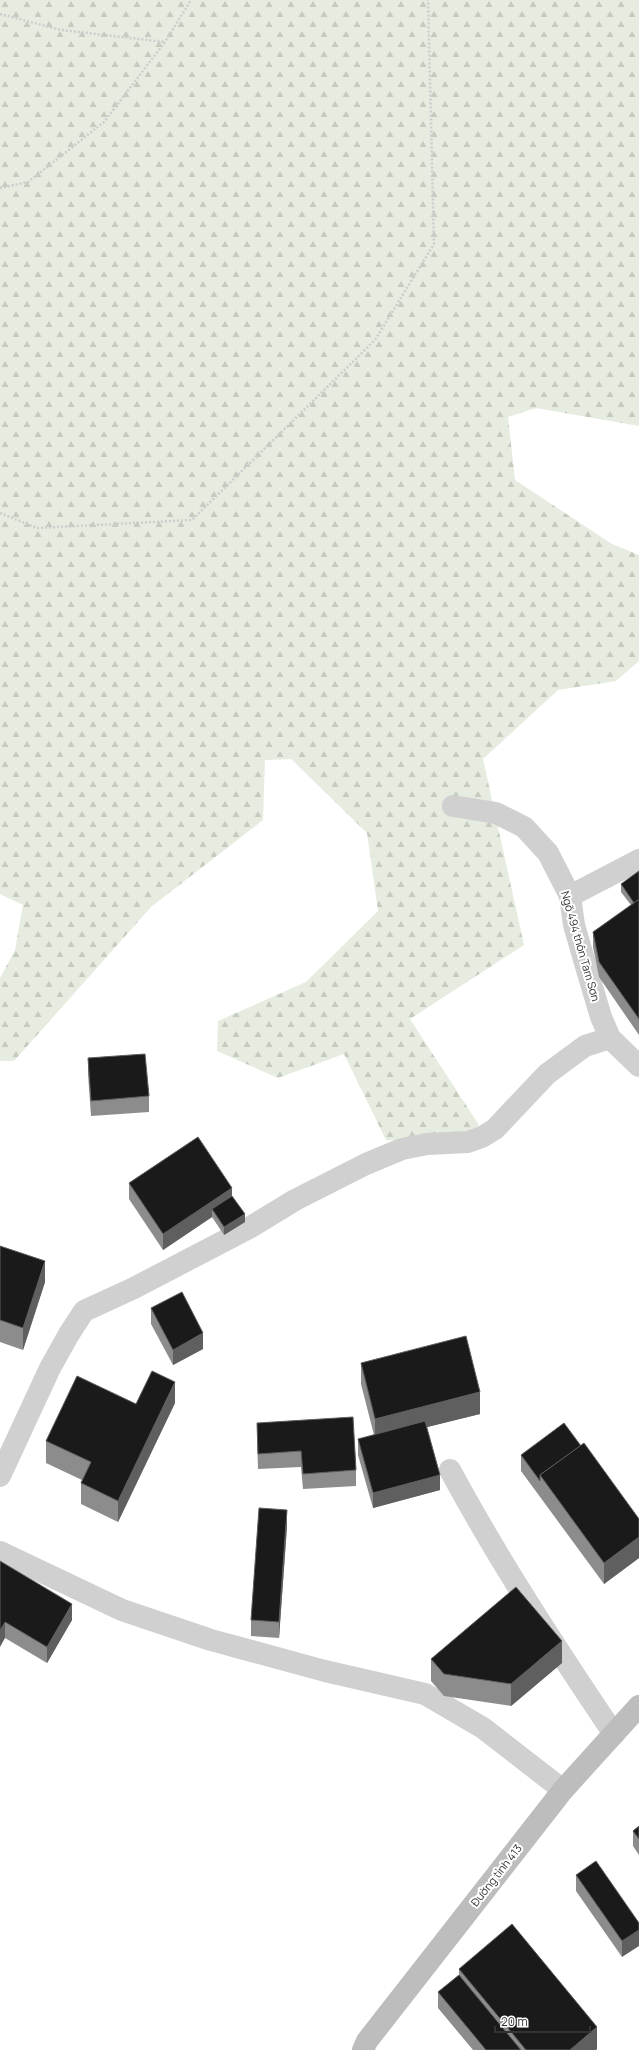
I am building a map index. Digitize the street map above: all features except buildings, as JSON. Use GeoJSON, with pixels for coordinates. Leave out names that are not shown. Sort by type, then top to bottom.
{"type":"FeatureCollection","features":[{"type":"Feature","properties":{"kind":"main road","name":"Đường tỉnh 413"},"geometry":{"type":"LineString","coordinates":[[362,2050],[367,2041],[563,1790],[639,1706]]}},
{"type":"Feature","properties":{"kind":"street","name":"Ngõ 494 thôn Tam Sơn"},"geometry":{"type":"LineString","coordinates":[[453,806],[496,813],[524,827],[548,853],[570,896],[574,925],[601,1017],[610,1038],[639,1066]]}},
{"type":"Feature","properties":{"kind":"street"},"geometry":{"type":"LineString","coordinates":[[570,896],[639,860]]}},
{"type":"Feature","properties":{"kind":"street"},"geometry":{"type":"LineString","coordinates":[[0,1476],[50,1368],[84,1311],[134,1288],[249,1228],[295,1200],[366,1164],[402,1149],[427,1144],[468,1142],[482,1137],[495,1129],[547,1074],[585,1046],[610,1038]]}},
{"type":"Feature","properties":{"kind":"street"},"geometry":{"type":"LineString","coordinates":[[450,1470],[482,1529],[569,1668],[614,1734]]}},
{"type":"Feature","properties":{"kind":"street"},"geometry":{"type":"LineString","coordinates":[[0,1552],[122,1610],[211,1640],[325,1671],[425,1694],[483,1728],[563,1790]]}},
{"type":"Feature","properties":{"kind":"path"},"geometry":{"type":"LineString","coordinates":[[0,188],[28,182],[104,122],[166,42],[191,0]]}},
{"type":"Feature","properties":{"kind":"path"},"geometry":{"type":"LineString","coordinates":[[0,514],[37,528],[192,520],[375,340],[434,244],[428,0]]}},
{"type":"Feature","properties":{"kind":"path"},"geometry":{"type":"LineString","coordinates":[[0,14],[61,30],[166,42]]}},
{"type":"Feature","properties":{"kind":"green space"},"geometry":{"type":"Polygon","coordinates":[[[0,0],[639,0],[639,426],[536,408],[508,417],[515,480],[612,544],[639,555],[639,661],[616,681],[558,690],[483,759],[524,945],[410,1019],[479,1125],[460,1145],[386,1140],[344,1054],[278,1078],[217,1051],[218,1021],[306,982],[378,911],[367,833],[291,759],[265,760],[263,820],[151,907],[14,1061],[0,1061],[0,978],[15,950],[23,905],[0,894],[0,0]]]}}]}
